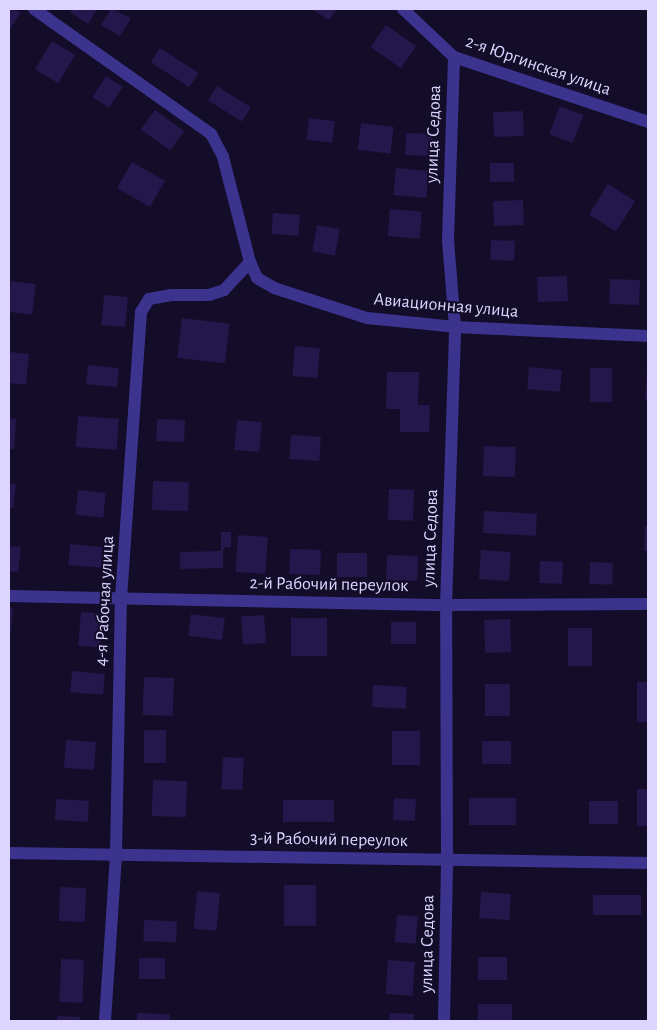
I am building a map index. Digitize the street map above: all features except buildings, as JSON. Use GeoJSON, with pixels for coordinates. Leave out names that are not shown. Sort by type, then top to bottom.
{"type":"FeatureCollection","features":[{"type":"Feature","properties":{"kind":"street","name":"Авиационная улица"},"geometry":{"type":"LineString","coordinates":[[34,9],[211,134],[223,157],[250,262],[257,278],[274,288],[367,318],[455,328],[648,336]]}},
{"type":"Feature","properties":{"kind":"street","name":"2-я Юргинская улица"},"geometry":{"type":"LineString","coordinates":[[403,9],[454,57],[648,122]]}},
{"type":"Feature","properties":{"kind":"street","name":"улица Седова"},"geometry":{"type":"LineString","coordinates":[[444,1021],[447,859],[446,604],[455,328],[448,240],[454,57]]}},
{"type":"Feature","properties":{"kind":"street","name":"4-я Рабочая улица"},"geometry":{"type":"LineString","coordinates":[[105,1021],[116,854],[121,598],[141,312],[149,299],[172,295],[210,295],[224,290],[250,262]]}},
{"type":"Feature","properties":{"kind":"street","name":"2-й Рабочий переулок"},"geometry":{"type":"LineString","coordinates":[[9,596],[446,604],[648,604]]}},
{"type":"Feature","properties":{"kind":"street","name":"3-й Рабочий переулок"},"geometry":{"type":"LineString","coordinates":[[9,853],[648,863]]}}]}
